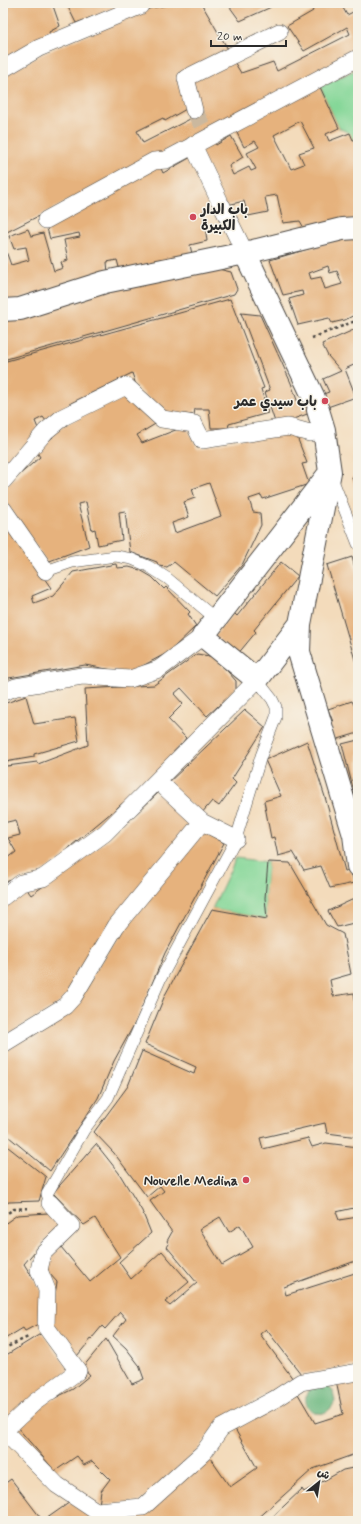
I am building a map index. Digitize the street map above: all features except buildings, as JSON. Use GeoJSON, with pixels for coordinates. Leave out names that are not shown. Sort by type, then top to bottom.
{"type":"FeatureCollection","features":[{"type":"Feature","properties":{"kind":"street"},"geometry":{"type":"LineString","coordinates":[[3,69],[39,48],[140,6]]}},
{"type":"Feature","properties":{"kind":"street"},"geometry":{"type":"LineString","coordinates":[[194,110],[186,78],[279,32]]}},
{"type":"Feature","properties":{"kind":"street"},"geometry":{"type":"LineString","coordinates":[[46,220],[154,161],[166,160],[358,58]]}},
{"type":"Feature","properties":{"kind":"street"},"geometry":{"type":"LineString","coordinates":[[193,145],[290,347],[319,413],[330,472],[300,624],[299,652],[356,835],[358,866]]}},
{"type":"Feature","properties":{"kind":"street"},"geometry":{"type":"LineString","coordinates":[[3,310],[20,309],[105,282],[245,253],[342,229],[358,228]]}},
{"type":"Feature","properties":{"kind":"street"},"geometry":{"type":"LineString","coordinates":[[3,481],[46,431],[63,417],[126,386],[162,419],[194,424],[202,440],[288,427],[310,433],[319,413]]}},
{"type":"Feature","properties":{"kind":"street"},"geometry":{"type":"LineString","coordinates":[[3,692],[16,687],[82,676],[130,679],[159,669],[203,636],[330,472]]}},
{"type":"Feature","properties":{"kind":"street"},"geometry":{"type":"LineString","coordinates":[[3,509],[46,571]]}},
{"type":"Feature","properties":{"kind":"street"},"geometry":{"type":"LineString","coordinates":[[3,897],[20,883],[43,878],[104,834],[258,680],[300,624]]}},
{"type":"Feature","properties":{"kind":"street"},"geometry":{"type":"LineString","coordinates":[[203,636],[258,680]]}},
{"type":"Feature","properties":{"kind":"street"},"geometry":{"type":"LineString","coordinates":[[158,781],[202,822],[236,839]]}},
{"type":"Feature","properties":{"kind":"street"},"geometry":{"type":"LineString","coordinates":[[3,1044],[65,1006],[74,996],[116,926],[202,822]]}},
{"type":"Feature","properties":{"kind":"street"},"geometry":{"type":"LineString","coordinates":[[50,1203],[71,1226],[43,1253],[39,1270],[47,1290],[46,1327],[78,1371],[35,1402],[7,1428],[6,1432],[56,1485],[96,1511],[143,1507],[204,1452],[222,1428],[275,1399],[301,1382],[358,1372]]}},
{"type":"Feature","properties":{"kind":"lane"},"geometry":{"type":"LineString","coordinates":[[330,472],[358,544]]}},
{"type":"Feature","properties":{"kind":"lane"},"geometry":{"type":"LineString","coordinates":[[46,571],[72,562],[116,556],[132,559],[148,566],[167,578],[216,619]]}},
{"type":"Feature","properties":{"kind":"lane"},"geometry":{"type":"LineString","coordinates":[[50,1203],[47,1194],[84,1130],[108,1098],[160,980],[236,839],[261,756],[276,717],[276,707],[272,698],[258,680]]}},
{"type":"Feature","properties":{"kind":"path"},"geometry":{"type":"LineString","coordinates":[[290,347],[358,320]]}},
{"type":"Feature","properties":{"kind":"path"},"geometry":{"type":"LineString","coordinates":[[3,1216],[14,1209],[42,1208],[50,1203]]}},
{"type":"Feature","properties":{"kind":"path"},"geometry":{"type":"LineString","coordinates":[[3,1349],[46,1327]]}},
{"type":"Feature","properties":{"kind":"green space"},"geometry":{"type":"Polygon","coordinates":[[[357,69],[358,139],[353,140],[349,133],[339,128],[320,87],[357,69]]]}},
{"type":"Feature","properties":{"kind":"green space"},"geometry":{"type":"Polygon","coordinates":[[[236,858],[268,862],[265,898],[267,919],[212,909],[236,858]]]}},
{"type":"Feature","properties":{"kind":"green space"},"geometry":{"type":"Polygon","coordinates":[[[326,1385],[333,1391],[335,1401],[325,1412],[313,1412],[306,1403],[306,1396],[309,1389],[326,1385]]]}},
{"type":"Feature","properties":{"kind":"tunnel"},"geometry":{"type":"LineString","coordinates":[[194,110],[208,137]]}},
{"type":"Feature","properties":{"kind":"place","name":"باب الدار الكبيرة"},"geometry":{"type":"Point","coordinates":[193,217]}},
{"type":"Feature","properties":{"kind":"place","name":"باب سيدي عمر"},"geometry":{"type":"Point","coordinates":[325,401]}},
{"type":"Feature","properties":{"kind":"place","name":"Nouvelle Medina"},"geometry":{"type":"Point","coordinates":[246,1180]}}]}
